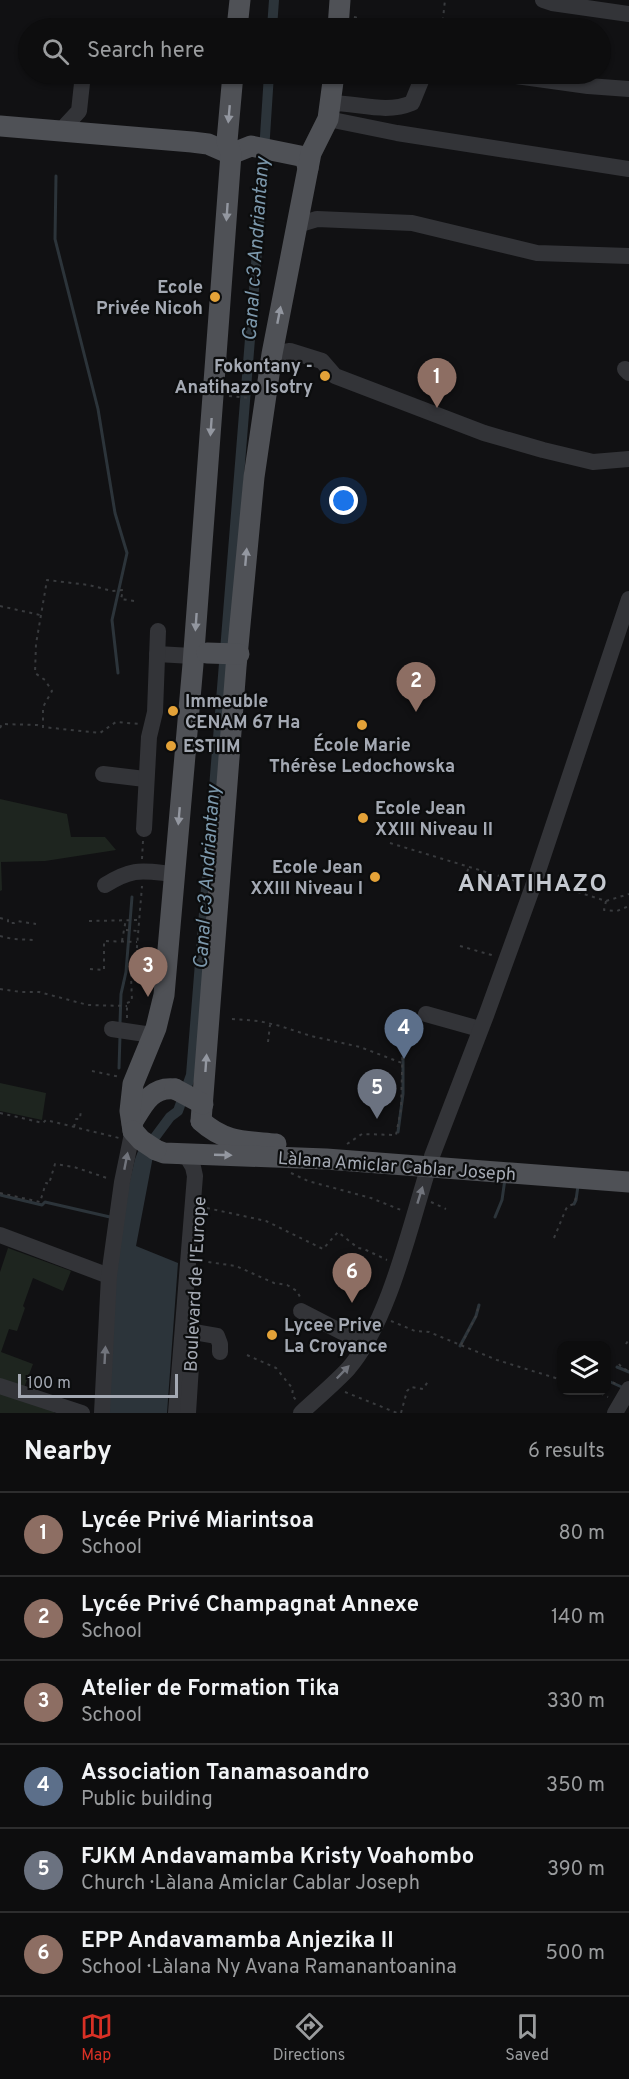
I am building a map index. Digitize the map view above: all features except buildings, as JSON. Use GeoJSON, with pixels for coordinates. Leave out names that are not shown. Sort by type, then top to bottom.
{"type":"FeatureCollection","features":[{"type":"Feature","properties":{"kind":"main road"},"geometry":{"type":"LineString","coordinates":[[238,18],[240,0]]}},
{"type":"Feature","properties":{"kind":"main road"},"geometry":{"type":"LineString","coordinates":[[160,1151],[141,1140],[132,1131],[130,1097],[156,1028],[164,995],[174,874],[200,659],[250,147],[235,84]]}},
{"type":"Feature","properties":{"kind":"main road"},"geometry":{"type":"LineString","coordinates":[[196,1155],[202,1113],[254,477],[272,354],[310,160],[329,111],[333,84]]}},
{"type":"Feature","properties":{"kind":"main road"},"geometry":{"type":"LineString","coordinates":[[0,120],[66,125],[250,147],[310,160]]}},
{"type":"Feature","properties":{"kind":"main road"},"geometry":{"type":"LineString","coordinates":[[0,126],[250,147]]}},
{"type":"Feature","properties":{"kind":"main road"},"geometry":{"type":"LineString","coordinates":[[200,659],[238,661]]}},
{"type":"Feature","properties":{"kind":"main road"},"geometry":{"type":"LineString","coordinates":[[132,1131],[151,1094],[159,1089],[175,1089],[202,1113]]}},
{"type":"Feature","properties":{"kind":"main road","name":"Làlana Amiclar Cablar Joseph"},"geometry":{"type":"LineString","coordinates":[[202,1113],[217,1134],[236,1141],[340,1149],[629,1182]]}},
{"type":"Feature","properties":{"kind":"main road","name":"Làlana Amiclar Cablar Joseph"},"geometry":{"type":"LineString","coordinates":[[160,1151],[196,1155],[430,1161],[629,1171]]}},
{"type":"Feature","properties":{"kind":"street"},"geometry":{"type":"LineString","coordinates":[[543,0],[573,3],[629,14]]}},
{"type":"Feature","properties":{"kind":"street"},"geometry":{"type":"LineString","coordinates":[[66,125],[79,111],[82,84]]}},
{"type":"Feature","properties":{"kind":"street"},"geometry":{"type":"LineString","coordinates":[[329,111],[404,107],[412,103],[420,84]]}},
{"type":"Feature","properties":{"kind":"street"},"geometry":{"type":"LineString","coordinates":[[574,84],[629,89]]}},
{"type":"Feature","properties":{"kind":"street"},"geometry":{"type":"LineString","coordinates":[[329,111],[397,134],[629,169]]}},
{"type":"Feature","properties":{"kind":"street"},"geometry":{"type":"LineString","coordinates":[[297,225],[316,219],[412,223],[537,253],[629,256]]}},
{"type":"Feature","properties":{"kind":"street"},"geometry":{"type":"LineString","coordinates":[[272,354],[290,351],[322,361],[335,376],[504,439],[594,462],[629,459]]}},
{"type":"Feature","properties":{"kind":"street"},"geometry":{"type":"LineString","coordinates":[[300,1409],[348,1368],[380,1317],[430,1161],[532,889],[629,599]]}},
{"type":"Feature","properties":{"kind":"street"},"geometry":{"type":"LineString","coordinates":[[144,829],[146,778],[156,694],[158,631]]}},
{"type":"Feature","properties":{"kind":"street"},"geometry":{"type":"LineString","coordinates":[[157,654],[192,656],[200,659]]}},
{"type":"Feature","properties":{"kind":"street"},"geometry":{"type":"LineString","coordinates":[[103,774],[146,778]]}},
{"type":"Feature","properties":{"kind":"street"},"geometry":{"type":"LineString","coordinates":[[105,885],[123,874],[142,870],[174,874]]}},
{"type":"Feature","properties":{"kind":"street"},"geometry":{"type":"LineString","coordinates":[[426,1014],[476,1028]]}},
{"type":"Feature","properties":{"kind":"street"},"geometry":{"type":"LineString","coordinates":[[119,1030],[152,1035]]}},
{"type":"Feature","properties":{"kind":"street"},"geometry":{"type":"LineString","coordinates":[[102,1413],[109,1276],[122,1182],[132,1131]]}},
{"type":"Feature","properties":{"kind":"street"},"geometry":{"type":"LineString","coordinates":[[160,1151],[187,1157],[195,1176],[176,1413]]}},
{"type":"Feature","properties":{"kind":"street","name":"Boulevard de l'Europe"},"geometry":{"type":"LineString","coordinates":[[188,1413],[203,1208],[196,1155]]}},
{"type":"Feature","properties":{"kind":"street"},"geometry":{"type":"LineString","coordinates":[[0,1235],[109,1276]]}},
{"type":"Feature","properties":{"kind":"street"},"geometry":{"type":"LineString","coordinates":[[301,1311],[365,1344]]}},
{"type":"Feature","properties":{"kind":"street"},"geometry":{"type":"LineString","coordinates":[[194,1332],[217,1336],[220,1352]]}},
{"type":"Feature","properties":{"kind":"street"},"geometry":{"type":"LineString","coordinates":[[0,1386],[82,1413]]}},
{"type":"Feature","properties":{"kind":"path"},"geometry":{"type":"LineString","coordinates":[[443,18],[445,0]]}},
{"type":"Feature","properties":{"kind":"path"},"geometry":{"type":"LineString","coordinates":[[339,14],[355,18]]}},
{"type":"Feature","properties":{"kind":"path"},"geometry":{"type":"LineString","coordinates":[[233,397],[252,398]]}},
{"type":"Feature","properties":{"kind":"path"},"geometry":{"type":"LineString","coordinates":[[43,727],[44,707],[52,690],[45,680],[35,673],[36,644],[47,580],[123,590],[121,599],[134,601]]}},
{"type":"Feature","properties":{"kind":"path"},"geometry":{"type":"LineString","coordinates":[[0,606],[40,615]]}},
{"type":"Feature","properties":{"kind":"path"},"geometry":{"type":"LineString","coordinates":[[0,728],[2,724],[37,725],[100,733],[116,722],[152,724]]}},
{"type":"Feature","properties":{"kind":"path"},"geometry":{"type":"LineString","coordinates":[[119,1030],[127,1003],[132,1001],[131,975],[135,970],[144,829]]}},
{"type":"Feature","properties":{"kind":"path"},"geometry":{"type":"LineString","coordinates":[[390,843],[525,884]]}},
{"type":"Feature","properties":{"kind":"path"},"geometry":{"type":"LineString","coordinates":[[463,885],[470,866]]}},
{"type":"Feature","properties":{"kind":"path"},"geometry":{"type":"LineString","coordinates":[[546,882],[606,901],[629,894]]}},
{"type":"Feature","properties":{"kind":"path"},"geometry":{"type":"LineString","coordinates":[[606,901],[604,910],[617,911],[629,906]]}},
{"type":"Feature","properties":{"kind":"path"},"geometry":{"type":"LineString","coordinates":[[0,918],[8,920],[8,923],[17,921],[36,924]]}},
{"type":"Feature","properties":{"kind":"path"},"geometry":{"type":"LineString","coordinates":[[122,941],[126,930],[126,919]]}},
{"type":"Feature","properties":{"kind":"path"},"geometry":{"type":"LineString","coordinates":[[89,921],[139,920]]}},
{"type":"Feature","properties":{"kind":"path"},"geometry":{"type":"LineString","coordinates":[[126,930],[138,931]]}},
{"type":"Feature","properties":{"kind":"path"},"geometry":{"type":"LineString","coordinates":[[0,936],[13,939],[34,939],[36,942]]}},
{"type":"Feature","properties":{"kind":"path"},"geometry":{"type":"LineString","coordinates":[[90,969],[104,970],[104,941],[137,942]]}},
{"type":"Feature","properties":{"kind":"path"},"geometry":{"type":"LineString","coordinates":[[460,946],[500,957]]}},
{"type":"Feature","properties":{"kind":"path"},"geometry":{"type":"LineString","coordinates":[[0,989],[39,992],[88,1005],[127,1006]]}},
{"type":"Feature","properties":{"kind":"path"},"geometry":{"type":"LineString","coordinates":[[340,1149],[362,1134],[396,1135],[401,1109],[403,1037],[412,1016],[417,1013],[426,1014]]}},
{"type":"Feature","properties":{"kind":"path"},"geometry":{"type":"LineString","coordinates":[[232,1019],[259,1021],[337,1043],[360,1047],[402,1063]]}},
{"type":"Feature","properties":{"kind":"path"},"geometry":{"type":"LineString","coordinates":[[267,1042],[270,1024]]}},
{"type":"Feature","properties":{"kind":"path"},"geometry":{"type":"LineString","coordinates":[[92,1071],[128,1077]]}},
{"type":"Feature","properties":{"kind":"path"},"geometry":{"type":"LineString","coordinates":[[74,1127],[76,1119],[80,1119],[81,1109]]}},
{"type":"Feature","properties":{"kind":"path"},"geometry":{"type":"LineString","coordinates":[[0,1113],[44,1123],[46,1120],[74,1127],[132,1131]]}},
{"type":"Feature","properties":{"kind":"path"},"geometry":{"type":"LineString","coordinates":[[286,1157],[285,1166],[294,1175],[333,1189],[371,1198],[402,1210]]}},
{"type":"Feature","properties":{"kind":"path"},"geometry":{"type":"LineString","coordinates":[[0,1193],[40,1202],[55,1164],[74,1167],[122,1182]]}},
{"type":"Feature","properties":{"kind":"path"},"geometry":{"type":"LineString","coordinates":[[554,1238],[566,1209],[576,1200],[577,1188]]}},
{"type":"Feature","properties":{"kind":"path"},"geometry":{"type":"LineString","coordinates":[[426,1201],[446,1209]]}},
{"type":"Feature","properties":{"kind":"path"},"geometry":{"type":"LineString","coordinates":[[207,1208],[266,1221],[323,1249],[338,1232],[358,1248],[393,1263]]}},
{"type":"Feature","properties":{"kind":"path"},"geometry":{"type":"LineString","coordinates":[[198,1260],[236,1266],[274,1283],[287,1285],[301,1296],[301,1311]]}},
{"type":"Feature","properties":{"kind":"path"},"geometry":{"type":"LineString","coordinates":[[461,1345],[479,1305]]}},
{"type":"Feature","properties":{"kind":"path"},"geometry":{"type":"LineString","coordinates":[[386,1318],[415,1331],[429,1332],[497,1360],[557,1379]]}},
{"type":"Feature","properties":{"kind":"path"},"geometry":{"type":"LineString","coordinates":[[626,1344],[629,1339]]}},
{"type":"Feature","properties":{"kind":"path"},"geometry":{"type":"LineString","coordinates":[[247,1355],[276,1368],[293,1389],[292,1395],[300,1409]]}},
{"type":"Feature","properties":{"kind":"path"},"geometry":{"type":"LineString","coordinates":[[619,1364],[629,1371]]}},
{"type":"Feature","properties":{"kind":"path"},"geometry":{"type":"LineString","coordinates":[[340,1385],[346,1393],[399,1413],[407,1391],[411,1387],[423,1389],[429,1380]]}},
{"type":"Feature","properties":{"kind":"shaded area"},"geometry":{"type":"Polygon","coordinates":[[[0,799],[67,814],[71,837],[105,837],[116,850],[45,861],[1,862],[2,890],[0,891],[0,799]]]}},
{"type":"Feature","properties":{"kind":"shaded area"},"geometry":{"type":"Polygon","coordinates":[[[0,1083],[46,1093],[42,1120],[0,1111],[0,1083]]]}},
{"type":"Feature","properties":{"kind":"shaded area"},"geometry":{"type":"Polygon","coordinates":[[[142,1141],[154,1151],[136,1246],[178,1263],[167,1413],[107,1413],[118,1231],[135,1159],[142,1141]]]}},
{"type":"Feature","properties":{"kind":"shaded area"},"geometry":{"type":"Polygon","coordinates":[[[8,1248],[71,1271],[63,1291],[33,1278],[17,1331],[9,1329],[1,1352],[33,1364],[22,1393],[59,1406],[54,1413],[0,1413],[0,1272],[8,1248]]]}},
{"type":"Feature","properties":{"kind":"waterway","name":"Canal c3 Andriantany"},"geometry":{"type":"LineString","coordinates":[[273,18],[274,0]]}},
{"type":"Feature","properties":{"kind":"waterway","name":"Canal c3 Andriantany"},"geometry":{"type":"LineString","coordinates":[[147,1148],[170,1117],[178,1111],[191,1075],[268,84]]}},
{"type":"Feature","properties":{"kind":"waterway"},"geometry":{"type":"LineString","coordinates":[[56,176],[55,239],[98,409],[115,513],[127,553],[112,620],[118,673]]}},
{"type":"Feature","properties":{"kind":"waterway"},"geometry":{"type":"LineString","coordinates":[[120,1023],[132,897]]}},
{"type":"Feature","properties":{"kind":"waterway"},"geometry":{"type":"LineString","coordinates":[[119,1068],[120,1036]]}},
{"type":"Feature","properties":{"kind":"waterway"},"geometry":{"type":"LineString","coordinates":[[398,1132],[403,1094],[403,1058]]}},
{"type":"Feature","properties":{"kind":"waterway"},"geometry":{"type":"LineString","coordinates":[[495,1217],[502,1200],[505,1179]]}},
{"type":"Feature","properties":{"kind":"waterway"},"geometry":{"type":"LineString","coordinates":[[574,1204],[578,1186]]}},
{"type":"Feature","properties":{"kind":"waterway"},"geometry":{"type":"LineString","coordinates":[[0,1195],[42,1205],[45,1202],[110,1217]]}},
{"type":"Feature","properties":{"kind":"waterway"},"geometry":{"type":"LineString","coordinates":[[460,1346],[476,1316],[479,1305]]}},
{"type":"Feature","properties":{"kind":"waterway"},"geometry":{"type":"LineString","coordinates":[[617,1367],[629,1372]]}},
{"type":"Feature","properties":{"kind":"waterway"},"geometry":{"type":"LineString","coordinates":[[611,1382],[624,1388]]}},
{"type":"Feature","properties":{"kind":"place","name":"Ecole Privée Nicoh"},"geometry":{"type":"Point","coordinates":[215,297]}},
{"type":"Feature","properties":{"kind":"place","name":"Fokontany - Anatihazo Isotry"},"geometry":{"type":"Point","coordinates":[325,376]}},
{"type":"Feature","properties":{"kind":"place","name":"Lycée Privé Miarintsoa"},"geometry":{"type":"Point","coordinates":[437,408]}},
{"type":"Feature","properties":{"kind":"place","name":"Immeuble CENAM 67 Ha"},"geometry":{"type":"Point","coordinates":[173,711]}},
{"type":"Feature","properties":{"kind":"place","name":"Lycée Privé Champagnat Annexe"},"geometry":{"type":"Point","coordinates":[416,712]}},
{"type":"Feature","properties":{"kind":"place","name":"École Marie Thérèse Ledochowska"},"geometry":{"type":"Point","coordinates":[362,725]}},
{"type":"Feature","properties":{"kind":"place","name":"ESTIIM"},"geometry":{"type":"Point","coordinates":[171,746]}},
{"type":"Feature","properties":{"kind":"place","name":"Ecole Jean XXIII Niveau II"},"geometry":{"type":"Point","coordinates":[363,818]}},
{"type":"Feature","properties":{"kind":"place","name":"Ecole Jean XXIII Niveau I"},"geometry":{"type":"Point","coordinates":[375,877]}},
{"type":"Feature","properties":{"kind":"place","name":"Atelier de Formation Tika"},"geometry":{"type":"Point","coordinates":[148,997]}},
{"type":"Feature","properties":{"kind":"place","name":"Association Tanamasoandro"},"geometry":{"type":"Point","coordinates":[404,1059]}},
{"type":"Feature","properties":{"kind":"place","name":"FJKM Andavamamba Kristy Voahombo"},"geometry":{"type":"Point","coordinates":[377,1119]}},
{"type":"Feature","properties":{"kind":"place","name":"EPP Andavamamba Anjezika II"},"geometry":{"type":"Point","coordinates":[352,1303]}},
{"type":"Feature","properties":{"kind":"place","name":"Lycee Prive La Croyance"},"geometry":{"type":"Point","coordinates":[272,1335]}},
{"type":"Feature","properties":{"kind":"district","name":"ANATIHAZO"},"geometry":{"type":"Point","coordinates":[533,883]}}]}
